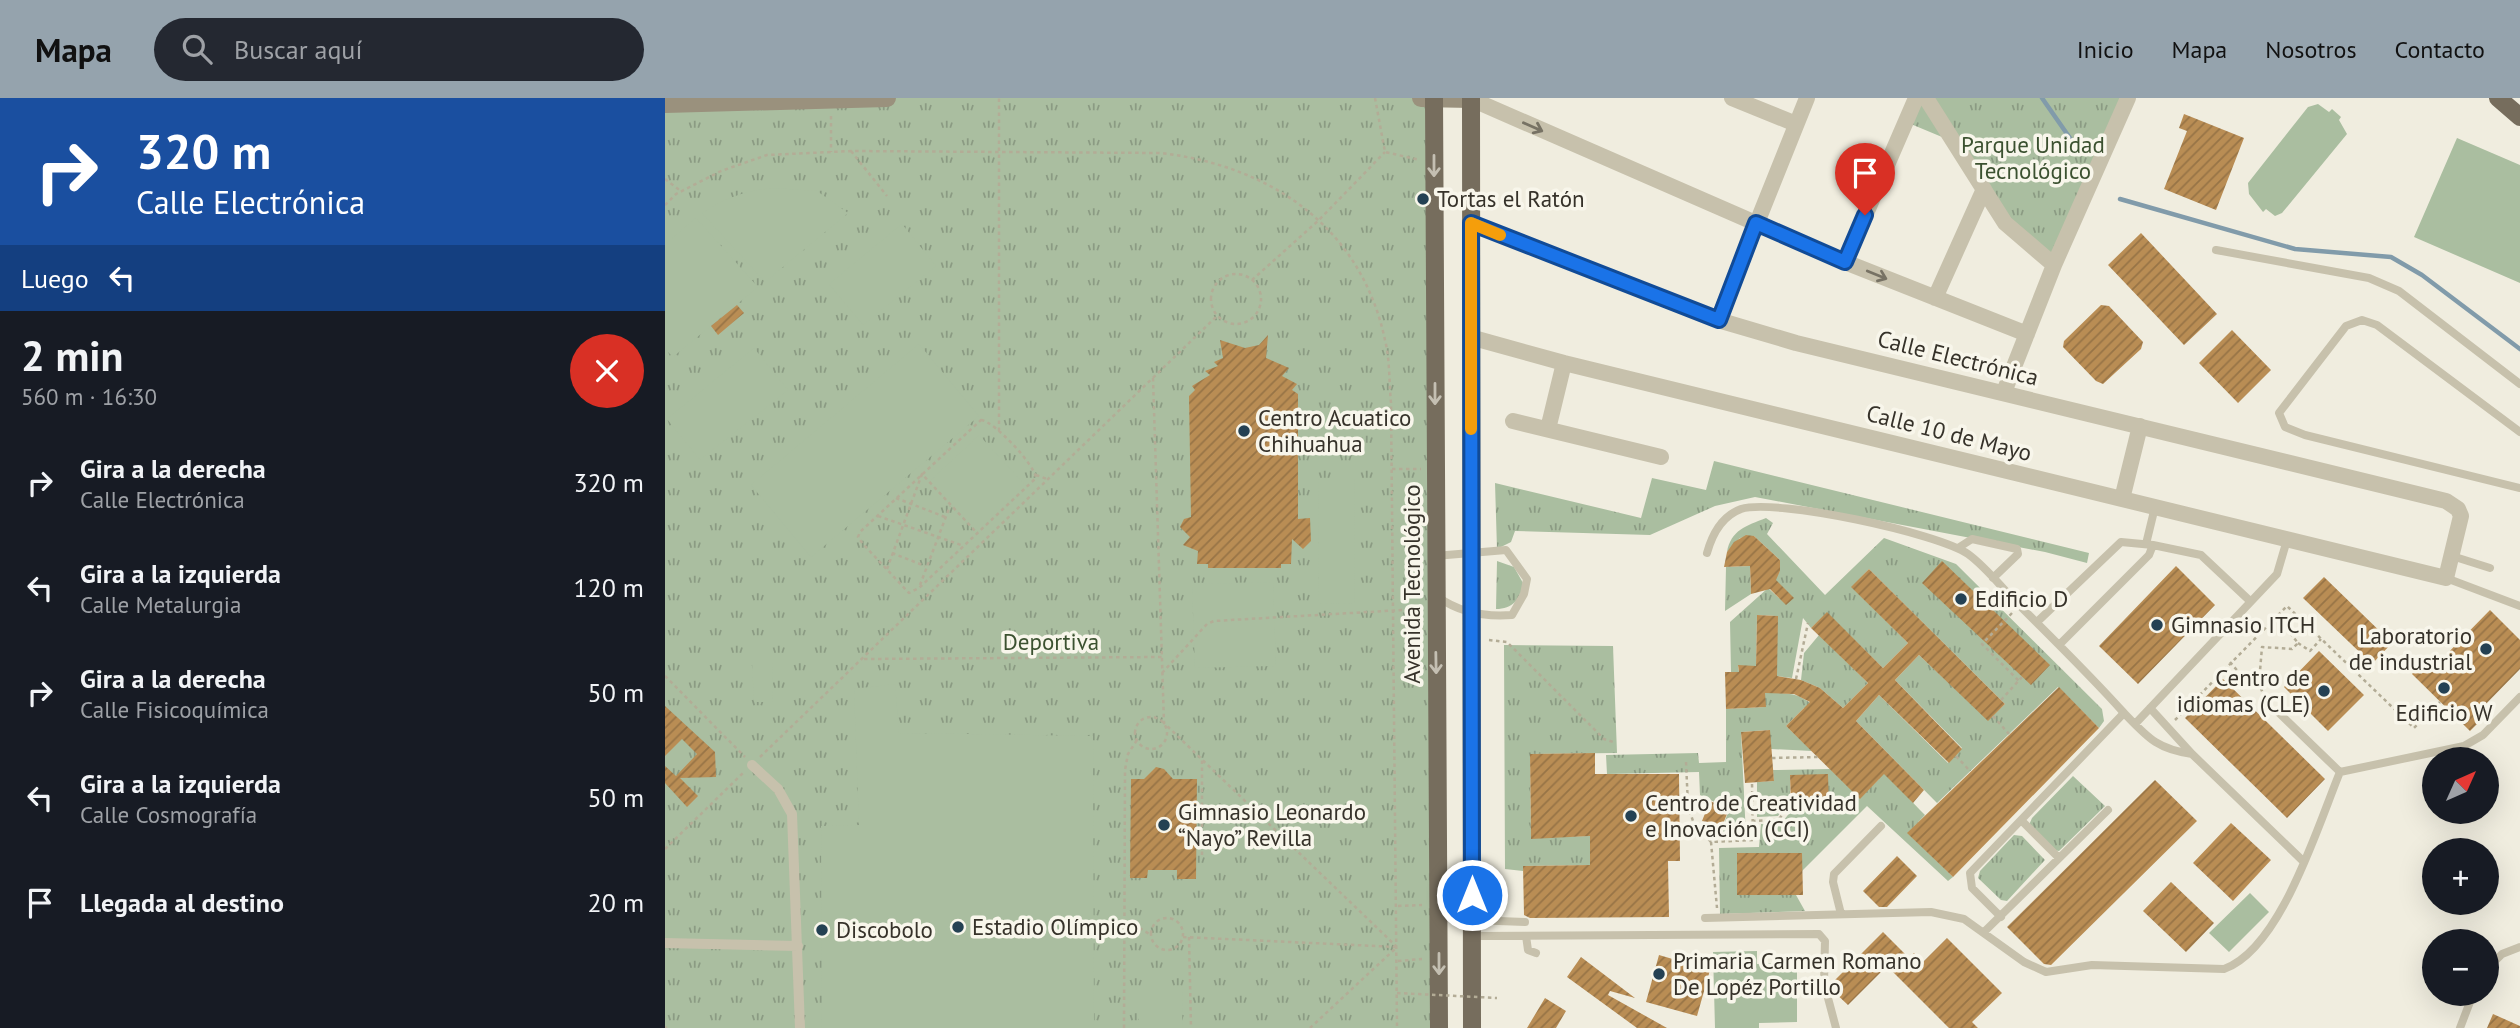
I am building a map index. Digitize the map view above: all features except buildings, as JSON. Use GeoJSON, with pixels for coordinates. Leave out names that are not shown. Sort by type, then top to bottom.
{"type":"FeatureCollection","features":[{"type":"Feature","properties":{"kind":"main road"},"geometry":{"type":"LineString","coordinates":[[668,101],[887,98]]}},
{"type":"Feature","properties":{"kind":"main road"},"geometry":{"type":"LineString","coordinates":[[1421,98],[1471,99],[1472,1028]]}},
{"type":"Feature","properties":{"kind":"main road","name":"Avenida Tecnológico"},"geometry":{"type":"LineString","coordinates":[[1434,98],[1440,1028]]}},
{"type":"Feature","properties":{"kind":"main road"},"geometry":{"type":"LineString","coordinates":[[2498,98],[2520,117]]}},
{"type":"Feature","properties":{"kind":"street"},"geometry":{"type":"LineString","coordinates":[[1732,98],[1796,124]]}},
{"type":"Feature","properties":{"kind":"street"},"geometry":{"type":"LineString","coordinates":[[1719,320],[1807,98]]}},
{"type":"Feature","properties":{"kind":"street"},"geometry":{"type":"LineString","coordinates":[[1845,262],[1916,98]]}},
{"type":"Feature","properties":{"kind":"street"},"geometry":{"type":"LineString","coordinates":[[1926,98],[2012,230],[2054,265]]}},
{"type":"Feature","properties":{"kind":"street"},"geometry":{"type":"LineString","coordinates":[[2004,392],[2054,265],[2128,98]]}},
{"type":"Feature","properties":{"kind":"street"},"geometry":{"type":"LineString","coordinates":[[1471,99],[1845,262],[2027,334]]}},
{"type":"Feature","properties":{"kind":"street"},"geometry":{"type":"LineString","coordinates":[[1935,298],[1984,189]]}},
{"type":"Feature","properties":{"kind":"street","name":"Calle Electrónica"},"geometry":{"type":"LineString","coordinates":[[1471,223],[1719,320],[1796,343],[2447,501],[2461,515],[2452,556]]}},
{"type":"Feature","properties":{"kind":"street","name":"Calle 10 de Mayo"},"geometry":{"type":"LineString","coordinates":[[1470,337],[1564,363],[2447,578]]}},
{"type":"Feature","properties":{"kind":"street"},"geometry":{"type":"LineString","coordinates":[[1548,429],[1564,363]]}},
{"type":"Feature","properties":{"kind":"street"},"geometry":{"type":"LineString","coordinates":[[1513,421],[1661,457]]}},
{"type":"Feature","properties":{"kind":"street"},"geometry":{"type":"LineString","coordinates":[[2122,499],[2140,426]]}},
{"type":"Feature","properties":{"kind":"street"},"geometry":{"type":"LineString","coordinates":[[2447,578],[2452,556]]}},
{"type":"Feature","properties":{"kind":"street"},"geometry":{"type":"LineString","coordinates":[[752,765],[778,789],[792,814],[800,1028]]}},
{"type":"Feature","properties":{"kind":"street"},"geometry":{"type":"LineString","coordinates":[[665,943],[798,946]]}},
{"type":"Feature","properties":{"kind":"lane"},"geometry":{"type":"LineString","coordinates":[[2216,250],[2369,278],[2399,291],[2520,384]]}},
{"type":"Feature","properties":{"kind":"lane"},"geometry":{"type":"LineString","coordinates":[[2520,432],[2405,344],[2362,320],[2346,326],[2279,413],[2285,427],[2305,435],[2520,488]]}},
{"type":"Feature","properties":{"kind":"lane"},"geometry":{"type":"LineString","coordinates":[[1707,553],[1713,534],[1726,519],[1739,510],[1757,507],[1813,512],[1925,536],[1958,548],[1993,578],[2060,644],[2153,742],[2168,751],[2192,754]]}},
{"type":"Feature","properties":{"kind":"lane"},"geometry":{"type":"LineString","coordinates":[[2060,644],[2149,555],[2155,507]]}},
{"type":"Feature","properties":{"kind":"lane"},"geometry":{"type":"LineString","coordinates":[[1958,548],[1972,539],[2014,547],[2018,554],[1993,578]]}},
{"type":"Feature","properties":{"kind":"lane"},"geometry":{"type":"LineString","coordinates":[[2135,724],[2280,569],[2287,540]]}},
{"type":"Feature","properties":{"kind":"lane"},"geometry":{"type":"LineString","coordinates":[[2037,622],[2121,542],[2149,544],[2201,555],[2250,601]]}},
{"type":"Feature","properties":{"kind":"lane"},"geometry":{"type":"LineString","coordinates":[[1435,556],[1506,550],[1523,571],[1527,585],[1512,615],[1496,617],[1472,613],[1436,601]]}},
{"type":"Feature","properties":{"kind":"lane"},"geometry":{"type":"LineString","coordinates":[[2452,556],[2490,568]]}},
{"type":"Feature","properties":{"kind":"lane"},"geometry":{"type":"LineString","coordinates":[[2447,578],[2520,603]]}},
{"type":"Feature","properties":{"kind":"lane"},"geometry":{"type":"LineString","coordinates":[[2340,772],[2464,746],[2483,735],[2520,697]]}},
{"type":"Feature","properties":{"kind":"lane"},"geometry":{"type":"LineString","coordinates":[[2150,708],[2192,754],[2303,861]]}},
{"type":"Feature","properties":{"kind":"lane"},"geometry":{"type":"LineString","coordinates":[[2278,712],[2340,772]]}},
{"type":"Feature","properties":{"kind":"lane"},"geometry":{"type":"LineString","coordinates":[[2001,917],[1972,888],[1968,879],[1970,873],[2124,713]]}},
{"type":"Feature","properties":{"kind":"lane"},"geometry":{"type":"LineString","coordinates":[[1705,918],[1950,914],[1984,932],[2024,962],[2046,972],[2092,965],[2224,969],[2243,959],[2264,939],[2287,901],[2340,772]]}},
{"type":"Feature","properties":{"kind":"lane"},"geometry":{"type":"LineString","coordinates":[[1984,932],[2108,810]]}},
{"type":"Feature","properties":{"kind":"lane"},"geometry":{"type":"LineString","coordinates":[[2021,820],[2059,858]]}},
{"type":"Feature","properties":{"kind":"lane"},"geometry":{"type":"LineString","coordinates":[[1841,914],[1833,882],[1835,874],[1881,826]]}},
{"type":"Feature","properties":{"kind":"lane"},"geometry":{"type":"LineString","coordinates":[[1472,928],[1525,922]]}},
{"type":"Feature","properties":{"kind":"lane"},"geometry":{"type":"LineString","coordinates":[[1472,928],[1526,936],[1819,934],[1825,941],[1824,983],[1836,1028]]}},
{"type":"Feature","properties":{"kind":"lane"},"geometry":{"type":"LineString","coordinates":[[1526,936],[1528,950],[1536,953]]}},
{"type":"Feature","properties":{"kind":"lane"},"geometry":{"type":"LineString","coordinates":[[2499,957],[2520,947]]}},
{"type":"Feature","properties":{"kind":"lane"},"geometry":{"type":"LineString","coordinates":[[2460,1028],[2468,1006]]}},
{"type":"Feature","properties":{"kind":"path"},"geometry":{"type":"LineString","coordinates":[[999,98],[999,431]]}},
{"type":"Feature","properties":{"kind":"path"},"geometry":{"type":"LineString","coordinates":[[1375,98],[1385,152]]}},
{"type":"Feature","properties":{"kind":"path"},"geometry":{"type":"LineString","coordinates":[[831,99],[831,152]]}},
{"type":"Feature","properties":{"kind":"path"},"geometry":{"type":"LineString","coordinates":[[851,151],[887,196]]}},
{"type":"Feature","properties":{"kind":"path"},"geometry":{"type":"LineString","coordinates":[[665,205],[682,191],[721,171],[767,155],[851,151],[1161,153],[1201,158],[1252,176],[1286,194],[1319,220],[1353,258],[1375,304],[1386,341],[1392,469],[1397,1028]]}},
{"type":"Feature","properties":{"kind":"path"},"geometry":{"type":"LineString","coordinates":[[1385,152],[1434,163]]}},
{"type":"Feature","properties":{"kind":"path"},"geometry":{"type":"LineString","coordinates":[[1252,280],[1319,220],[1385,152]]}},
{"type":"Feature","properties":{"kind":"path"},"geometry":{"type":"LineString","coordinates":[[665,179],[682,191]]}},
{"type":"Feature","properties":{"kind":"path"},"geometry":{"type":"LineString","coordinates":[[1237,274],[1252,280],[1261,294],[1259,310],[1254,317],[1247,322],[1231,324],[1217,316],[1210,300],[1211,292],[1221,278],[1237,274]]}},
{"type":"Feature","properties":{"kind":"path"},"geometry":{"type":"LineString","coordinates":[[665,849],[1217,316]]}},
{"type":"Feature","properties":{"kind":"path"},"geometry":{"type":"LineString","coordinates":[[1136,740],[1144,748],[1160,747],[1167,733],[1164,723],[1162,673],[1153,377]]}},
{"type":"Feature","properties":{"kind":"path"},"geometry":{"type":"LineString","coordinates":[[1036,475],[1027,487],[964,547],[912,593],[907,591],[858,537],[977,422],[985,420],[999,431],[1036,475],[1047,479]]}},
{"type":"Feature","properties":{"kind":"path"},"geometry":{"type":"LineString","coordinates":[[1392,469],[1435,468]]}},
{"type":"Feature","properties":{"kind":"path"},"geometry":{"type":"LineString","coordinates":[[887,569],[922,474]]}},
{"type":"Feature","properties":{"kind":"path"},"geometry":{"type":"LineString","coordinates":[[922,474],[977,533]]}},
{"type":"Feature","properties":{"kind":"path"},"geometry":{"type":"LineString","coordinates":[[896,498],[945,517]]}},
{"type":"Feature","properties":{"kind":"path"},"geometry":{"type":"LineString","coordinates":[[919,588],[950,504]]}},
{"type":"Feature","properties":{"kind":"path"},"geometry":{"type":"LineString","coordinates":[[878,516],[964,547]]}},
{"type":"Feature","properties":{"kind":"path"},"geometry":{"type":"LineString","coordinates":[[893,553],[927,567]]}},
{"type":"Feature","properties":{"kind":"path"},"geometry":{"type":"LineString","coordinates":[[1162,673],[1207,624],[1214,621],[1394,610],[1436,601]]}},
{"type":"Feature","properties":{"kind":"path"},"geometry":{"type":"LineString","coordinates":[[2001,700],[2021,679],[1982,644],[2020,606]]}},
{"type":"Feature","properties":{"kind":"path"},"geometry":{"type":"LineString","coordinates":[[2168,727],[2287,606],[2414,728],[2440,702]]}},
{"type":"Feature","properties":{"kind":"path"},"geometry":{"type":"LineString","coordinates":[[2277,615],[2298,643],[2310,651],[2321,639]]}},
{"type":"Feature","properties":{"kind":"path"},"geometry":{"type":"LineString","coordinates":[[1796,679],[1808,623]]}},
{"type":"Feature","properties":{"kind":"path"},"geometry":{"type":"LineString","coordinates":[[1472,640],[1507,642],[1604,739],[1616,743]]}},
{"type":"Feature","properties":{"kind":"path"},"geometry":{"type":"LineString","coordinates":[[2278,712],[2265,699],[2259,683],[2262,647],[2293,649],[2298,643]]}},
{"type":"Feature","properties":{"kind":"path"},"geometry":{"type":"LineString","coordinates":[[862,659],[1162,657]]}},
{"type":"Feature","properties":{"kind":"path"},"geometry":{"type":"LineString","coordinates":[[2230,662],[2241,674],[2259,683]]}},
{"type":"Feature","properties":{"kind":"path"},"geometry":{"type":"LineString","coordinates":[[665,676],[752,765]]}},
{"type":"Feature","properties":{"kind":"path"},"geometry":{"type":"LineString","coordinates":[[1993,716],[2009,734]]}},
{"type":"Feature","properties":{"kind":"path"},"geometry":{"type":"LineString","coordinates":[[1125,1028],[1125,770],[1128,754],[1136,740],[1135,730],[1144,718],[1155,717],[1164,723],[1397,947]]}},
{"type":"Feature","properties":{"kind":"path"},"geometry":{"type":"LineString","coordinates":[[1956,756],[1970,771]]}},
{"type":"Feature","properties":{"kind":"path"},"geometry":{"type":"LineString","coordinates":[[1772,758],[1818,757]]}},
{"type":"Feature","properties":{"kind":"path"},"geometry":{"type":"LineString","coordinates":[[1202,760],[1202,855]]}},
{"type":"Feature","properties":{"kind":"path"},"geometry":{"type":"LineString","coordinates":[[1686,762],[1688,806],[1693,821],[1711,842],[1718,918]]}},
{"type":"Feature","properties":{"kind":"path"},"geometry":{"type":"LineString","coordinates":[[1711,842],[1752,840],[1752,782]]}},
{"type":"Feature","properties":{"kind":"path"},"geometry":{"type":"LineString","coordinates":[[1752,821],[1778,820],[1791,804]]}},
{"type":"Feature","properties":{"kind":"path"},"geometry":{"type":"LineString","coordinates":[[1398,906],[1439,905]]}},
{"type":"Feature","properties":{"kind":"path"},"geometry":{"type":"LineString","coordinates":[[1126,925],[1139,926],[1163,949],[1178,946],[1183,937],[1178,922],[1168,917],[1157,920],[1151,935]]}},
{"type":"Feature","properties":{"kind":"path"},"geometry":{"type":"LineString","coordinates":[[1183,937],[1397,947]]}},
{"type":"Feature","properties":{"kind":"path"},"geometry":{"type":"LineString","coordinates":[[1189,937],[1191,1028]]}},
{"type":"Feature","properties":{"kind":"path"},"geometry":{"type":"LineString","coordinates":[[1310,1028],[1397,947]]}},
{"type":"Feature","properties":{"kind":"path"},"geometry":{"type":"LineString","coordinates":[[1398,961],[1439,958]]}},
{"type":"Feature","properties":{"kind":"path"},"geometry":{"type":"LineString","coordinates":[[1397,993],[1497,998]]}},
{"type":"Feature","properties":{"kind":"green space","name":"Deportiva"},"geometry":{"type":"Polygon","coordinates":[[[896,98],[1434,98],[1439,1028],[665,1028],[665,104],[896,98]]]}},
{"type":"Feature","properties":{"kind":"green space","name":"Parque Unidad Tecnológico"},"geometry":{"type":"Polygon","coordinates":[[[1916,98],[2126,98],[2051,269],[1942,137],[1906,122],[1916,98]]]}},
{"type":"Feature","properties":{"kind":"green space"},"geometry":{"type":"Polygon","coordinates":[[[2318,104],[2329,112],[2332,109],[2341,117],[2339,120],[2347,134],[2282,213],[2275,216],[2266,209],[2263,212],[2249,194],[2248,183],[2308,107],[2318,104]]]}},
{"type":"Feature","properties":{"kind":"green space"},"geometry":{"type":"Polygon","coordinates":[[[2457,138],[2520,165],[2520,283],[2414,237],[2457,138]]]}},
{"type":"Feature","properties":{"kind":"green space"},"geometry":{"type":"Polygon","coordinates":[[[775,188],[817,191],[848,213],[765,282],[702,213],[737,196],[775,188]]]}},
{"type":"Feature","properties":{"kind":"green space"},"geometry":{"type":"Polygon","coordinates":[[[696,218],[758,287],[673,357],[665,349],[665,244],[696,218]]]}},
{"type":"Feature","properties":{"kind":"green space"},"geometry":{"type":"Polygon","coordinates":[[[902,224],[936,266],[863,325],[829,284],[902,224]]]}},
{"type":"Feature","properties":{"kind":"green space"},"geometry":{"type":"Polygon","coordinates":[[[919,344],[979,416],[811,557],[751,485],[919,344]]]}},
{"type":"Feature","properties":{"kind":"green space"},"geometry":{"type":"Polygon","coordinates":[[[754,348],[788,390],[700,460],[667,419],[754,348]]]}},
{"type":"Feature","properties":{"kind":"green space"},"geometry":{"type":"Polygon","coordinates":[[[979,435],[1027,487],[977,533],[929,482],[979,435]]]}},
{"type":"Feature","properties":{"kind":"green space"},"geometry":{"type":"Polygon","coordinates":[[[1714,461],[2089,553],[2087,563],[2045,552],[1755,497],[1715,506],[1650,535],[1515,531],[1511,542],[1497,549],[1495,483],[1641,518],[1652,478],[1706,490],[1714,461]]]}},
{"type":"Feature","properties":{"kind":"green space"},"geometry":{"type":"Polygon","coordinates":[[[1318,478],[1354,478],[1355,604],[1319,603],[1318,478]]]}},
{"type":"Feature","properties":{"kind":"green space"},"geometry":{"type":"Polygon","coordinates":[[[1766,518],[1773,523],[1767,534],[1825,595],[1884,538],[1956,564],[2102,709],[2104,721],[2099,728],[2058,687],[1937,803],[1856,721],[1879,695],[1948,763],[1962,748],[1895,680],[1919,655],[1988,720],[2005,704],[1869,569],[1852,587],[1908,643],[1883,668],[1827,613],[1811,628],[1803,618],[1792,678],[1777,676],[1777,616],[1757,615],[1756,666],[1738,666],[1739,672],[1731,672],[1730,622],[1768,588],[1779,598],[1786,591],[1775,580],[1780,571],[1780,560],[1754,536],[1740,538],[1727,552],[1736,534],[1746,526],[1766,518]]]}},
{"type":"Feature","properties":{"kind":"green space"},"geometry":{"type":"Polygon","coordinates":[[[1497,561],[1514,567],[1523,583],[1521,594],[1515,602],[1496,609],[1497,561]]]}},
{"type":"Feature","properties":{"kind":"green space"},"geometry":{"type":"Polygon","coordinates":[[[1750,566],[1751,594],[1725,611],[1726,567],[1750,566]]]}},
{"type":"Feature","properties":{"kind":"green space"},"geometry":{"type":"Polygon","coordinates":[[[1273,582],[1276,666],[1195,668],[1192,584],[1273,582]]]}},
{"type":"Feature","properties":{"kind":"green space"},"geometry":{"type":"Polygon","coordinates":[[[1819,635],[1868,683],[1843,708],[1820,688],[1801,680],[1804,653],[1819,635]]]}},
{"type":"Feature","properties":{"kind":"green space"},"geometry":{"type":"Polygon","coordinates":[[[1504,645],[1613,646],[1617,753],[1530,754],[1531,838],[1590,836],[1590,865],[1523,866],[1523,871],[1505,869],[1504,645]]]}},
{"type":"Feature","properties":{"kind":"green space"},"geometry":{"type":"Polygon","coordinates":[[[752,663],[772,663],[773,702],[754,702],[752,663]]]}},
{"type":"Feature","properties":{"kind":"green space","name":"Estadio Olímpico"},"geometry":{"type":"Polygon","coordinates":[[[895,684],[899,733],[1093,736],[1094,1028],[822,1028],[821,826],[859,825],[854,689],[895,684]]]}},
{"type":"Feature","properties":{"kind":"green space"},"geometry":{"type":"Polygon","coordinates":[[[1765,693],[1798,696],[1845,732],[1925,815],[1908,833],[1953,877],[1948,881],[1867,806],[1802,871],[1801,853],[1737,853],[1737,895],[1796,895],[1805,911],[1720,914],[1719,848],[1759,847],[1761,824],[1780,825],[1791,811],[1829,810],[1827,775],[1790,776],[1790,798],[1778,816],[1757,817],[1757,782],[1774,781],[1773,770],[1830,769],[1860,798],[1879,779],[1804,708],[1786,726],[1812,751],[1771,749],[1769,730],[1741,732],[1746,836],[1720,836],[1729,809],[1700,795],[1699,772],[1607,774],[1606,755],[1698,753],[1699,763],[1726,762],[1726,709],[1765,707],[1765,693]]]}},
{"type":"Feature","properties":{"kind":"green space"},"geometry":{"type":"Polygon","coordinates":[[[2073,776],[2105,806],[2059,851],[2053,850],[2029,825],[2032,818],[2073,776]]]}},
{"type":"Feature","properties":{"kind":"green space"},"geometry":{"type":"Polygon","coordinates":[[[2014,835],[2022,836],[2045,860],[2007,901],[2001,900],[1978,878],[1980,871],[2014,835]]]}},
{"type":"Feature","properties":{"kind":"green space"},"geometry":{"type":"Polygon","coordinates":[[[2250,893],[2269,912],[2229,952],[2209,933],[2250,893]]]}},
{"type":"Feature","properties":{"kind":"green space"},"geometry":{"type":"Polygon","coordinates":[[[1757,951],[1757,964],[1797,962],[1797,1022],[1759,1023],[1759,1028],[1715,1028],[1713,952],[1757,951]]]}},
{"type":"Feature","properties":{"kind":"green space"},"geometry":{"type":"Polygon","coordinates":[[[1139,987],[1183,987],[1182,1028],[1139,1028],[1139,987]]]}},
{"type":"Feature","properties":{"kind":"waterway"},"geometry":{"type":"LineString","coordinates":[[2042,98],[2072,141]]}},
{"type":"Feature","properties":{"kind":"waterway"},"geometry":{"type":"LineString","coordinates":[[2120,199],[2295,249],[2391,257],[2422,275],[2520,349]]}},
{"type":"Feature","properties":{"kind":"slow traffic"},"geometry":{"type":"LineString","coordinates":[[1471,429],[1471,223],[1500,235]]}},
{"type":"Feature","properties":{"kind":"place","name":"Tortas el Ratón"},"geometry":{"type":"Point","coordinates":[1423,199]}},
{"type":"Feature","properties":{"kind":"place","name":"Centro Acuatico Chihuahua"},"geometry":{"type":"Point","coordinates":[1244,431]}},
{"type":"Feature","properties":{"kind":"place","name":"Edificio D"},"geometry":{"type":"Point","coordinates":[1961,599]}},
{"type":"Feature","properties":{"kind":"place","name":"Gimnasio ITCH"},"geometry":{"type":"Point","coordinates":[2157,625]}},
{"type":"Feature","properties":{"kind":"place","name":"Laboratorio de industrial"},"geometry":{"type":"Point","coordinates":[2486,649]}},
{"type":"Feature","properties":{"kind":"place","name":"Edificio W"},"geometry":{"type":"Point","coordinates":[2444,688]}},
{"type":"Feature","properties":{"kind":"place","name":"Centro de idiomas (CLE)"},"geometry":{"type":"Point","coordinates":[2324,691]}},
{"type":"Feature","properties":{"kind":"place","name":"Centro de Creatividad e Inovación (CCI)"},"geometry":{"type":"Point","coordinates":[1631,816]}},
{"type":"Feature","properties":{"kind":"place","name":"Gimnasio Leonardo “Nayo” Revilla"},"geometry":{"type":"Point","coordinates":[1164,825]}},
{"type":"Feature","properties":{"kind":"place","name":"Estadio Olímpico"},"geometry":{"type":"Point","coordinates":[958,927]}},
{"type":"Feature","properties":{"kind":"place","name":"Discobolo"},"geometry":{"type":"Point","coordinates":[822,930]}},
{"type":"Feature","properties":{"kind":"place","name":"Primaria Carmen Romano De Lopéz Portillo"},"geometry":{"type":"Point","coordinates":[1659,974]}},
{"type":"Feature","properties":{"kind":"route"},"geometry":{"type":"LineString","coordinates":[[1472,895],[1471,223],[1719,320],[1756,223],[1845,262],[1865,215]]}}]}
